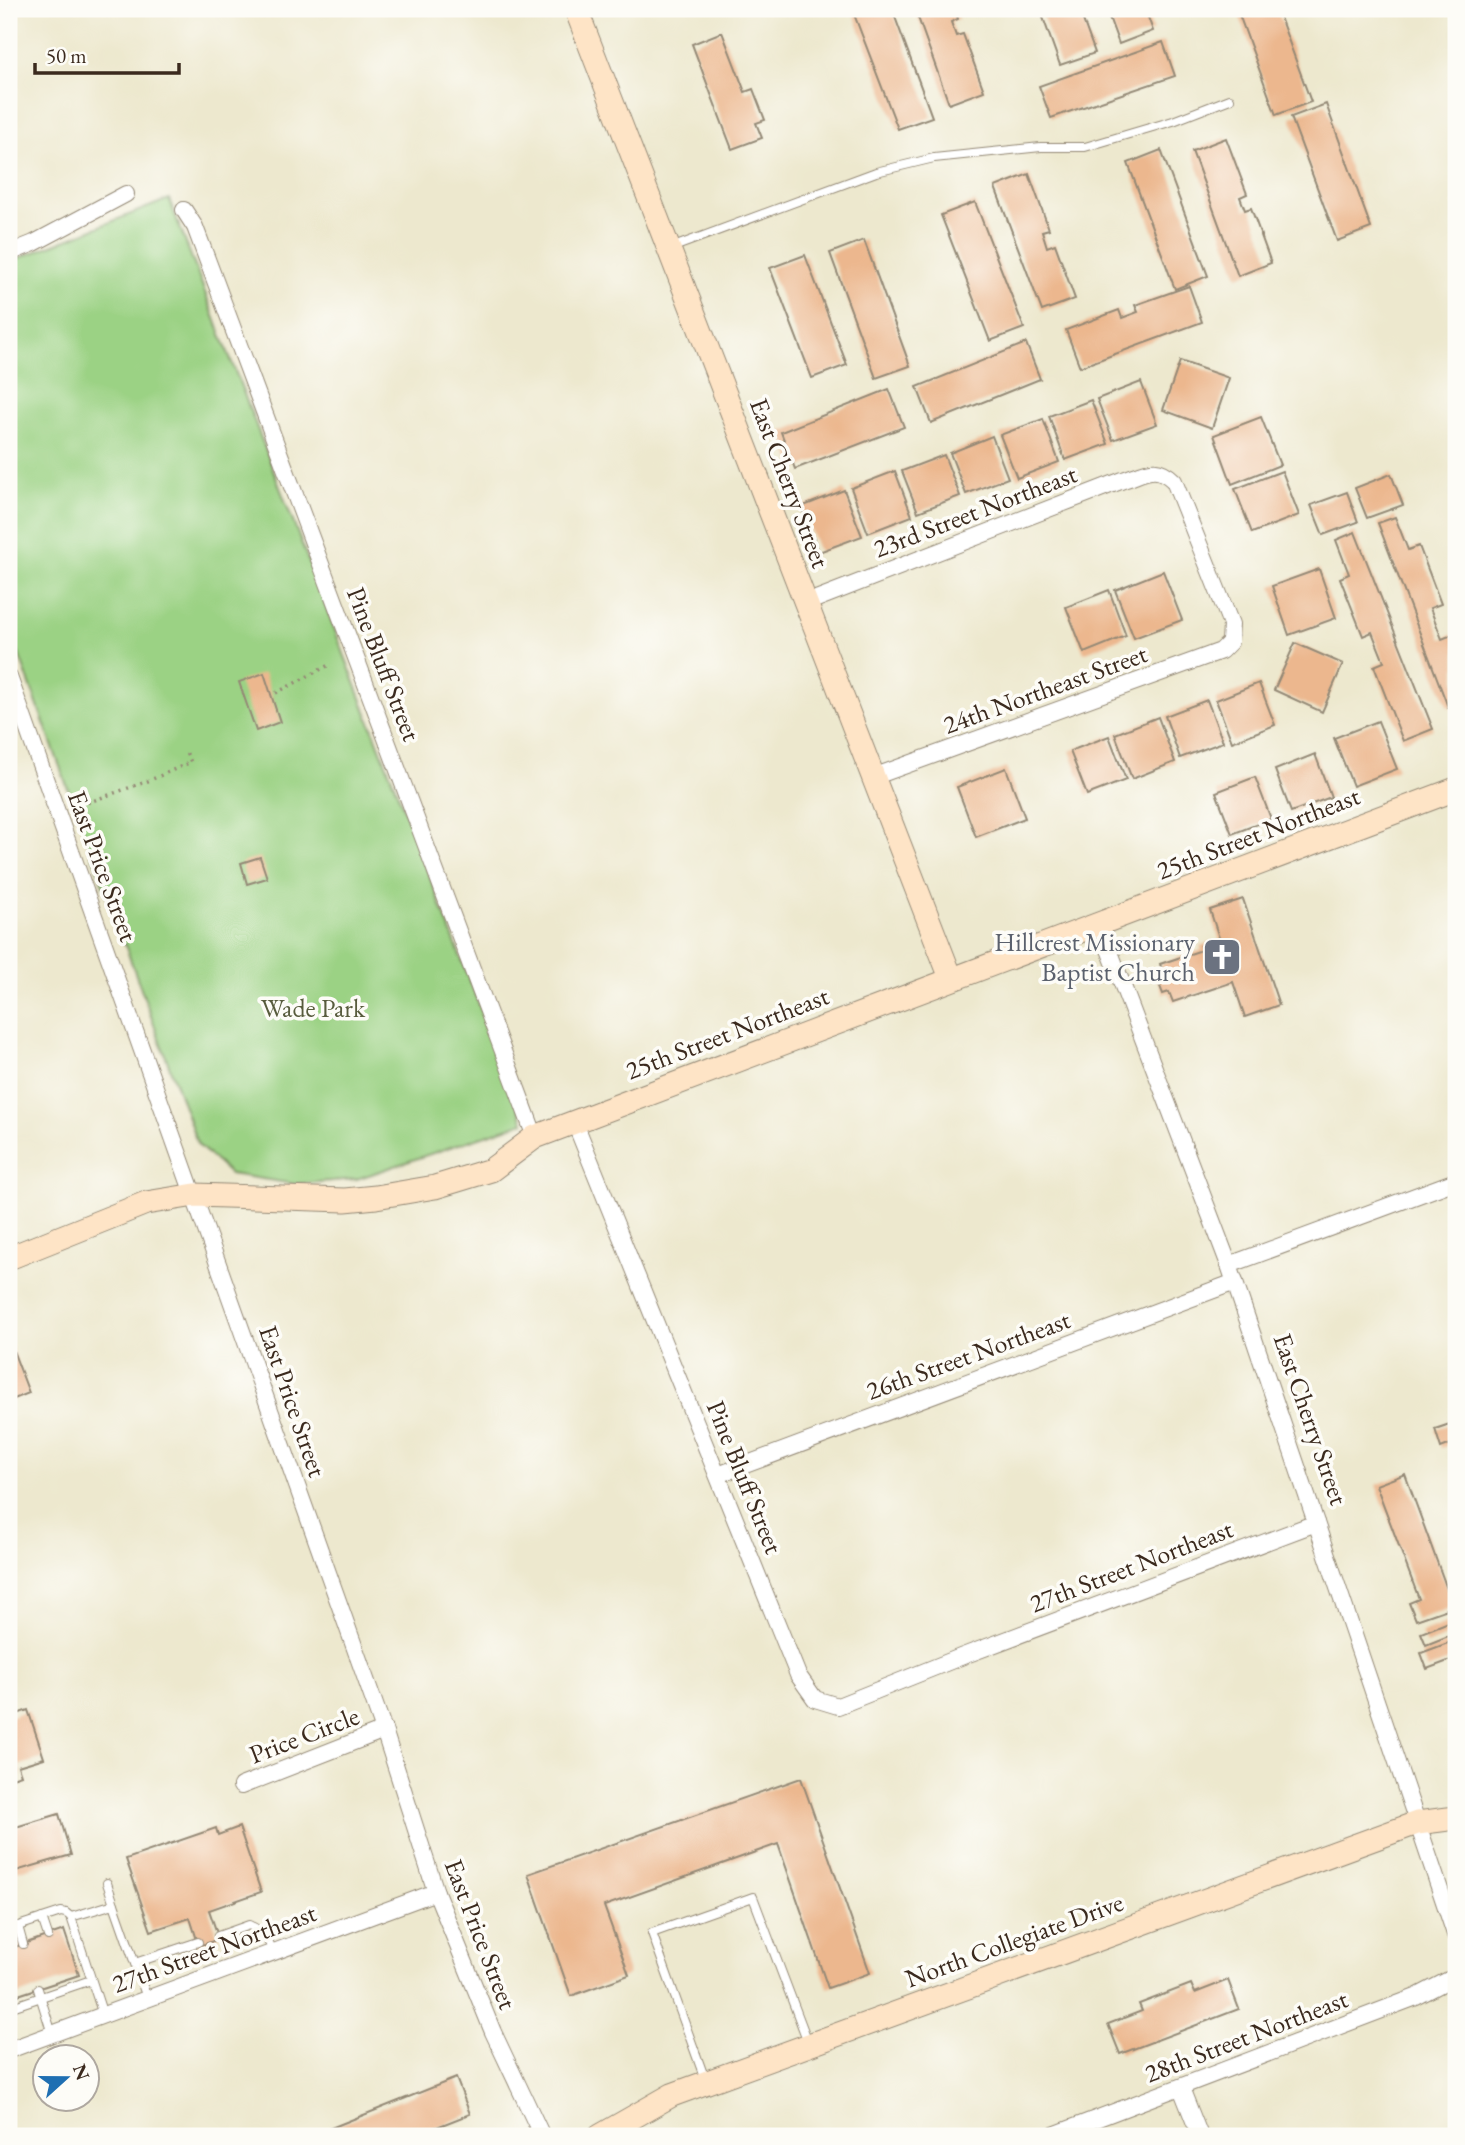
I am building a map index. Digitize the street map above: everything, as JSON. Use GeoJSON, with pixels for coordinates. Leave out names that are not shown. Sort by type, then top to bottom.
{"type":"FeatureCollection","features":[{"type":"Feature","properties":{"kind":"street","name":"East Cherry Street"},"geometry":{"type":"LineString","coordinates":[[576,9],[951,978]]}},
{"type":"Feature","properties":{"kind":"street"},"geometry":{"type":"LineString","coordinates":[[9,253],[34,243],[126,194]]}},
{"type":"Feature","properties":{"kind":"street","name":"Pine Bluff Street"},"geometry":{"type":"LineString","coordinates":[[184,210],[195,227],[535,1137]]}},
{"type":"Feature","properties":{"kind":"street","name":"23rd Street Northeast"},"geometry":{"type":"LineString","coordinates":[[806,603],[1155,470],[1164,471],[1174,481],[1231,624],[1230,642]]}},
{"type":"Feature","properties":{"kind":"street","name":"24th Northeast Street"},"geometry":{"type":"LineString","coordinates":[[873,777],[1221,652],[1230,642]]}},
{"type":"Feature","properties":{"kind":"street","name":"East Price Street"},"geometry":{"type":"LineString","coordinates":[[9,677],[384,1730],[436,1892],[493,2032],[542,2136]]}},
{"type":"Feature","properties":{"kind":"street","name":"25th Street Northeast"},"geometry":{"type":"LineString","coordinates":[[9,1258],[146,1203],[195,1195],[345,1200],[376,1198],[435,1187],[491,1170],[535,1137],[640,1095],[1456,789]]}},
{"type":"Feature","properties":{"kind":"street","name":"East Cherry Street"},"geometry":{"type":"LineString","coordinates":[[1099,923],[1235,1282],[1456,1937]]}},
{"type":"Feature","properties":{"kind":"street","name":"Pine Bluff Street"},"geometry":{"type":"LineString","coordinates":[[575,1123],[798,1675],[816,1699],[838,1706],[963,1656]]}},
{"type":"Feature","properties":{"kind":"street"},"geometry":{"type":"LineString","coordinates":[[1229,1265],[1456,1181]]}},
{"type":"Feature","properties":{"kind":"street","name":"26th Street Northeast"},"geometry":{"type":"LineString","coordinates":[[718,1475],[1235,1282]]}},
{"type":"Feature","properties":{"kind":"street","name":"27th Street Northeast"},"geometry":{"type":"LineString","coordinates":[[963,1656],[1316,1523]]}},
{"type":"Feature","properties":{"kind":"street","name":"Price Circle"},"geometry":{"type":"LineString","coordinates":[[241,1786],[384,1730]]}},
{"type":"Feature","properties":{"kind":"street","name":"North Collegiate Drive"},"geometry":{"type":"LineString","coordinates":[[600,2136],[672,2095],[706,2082],[1418,1823],[1456,1818]]}},
{"type":"Feature","properties":{"kind":"street","name":"27th Street Northeast"},"geometry":{"type":"LineString","coordinates":[[9,2050],[436,1892]]}},
{"type":"Feature","properties":{"kind":"street","name":"28th Street Northeast"},"geometry":{"type":"LineString","coordinates":[[1051,2136],[1416,1997],[1456,1976]]}},
{"type":"Feature","properties":{"kind":"street"},"geometry":{"type":"LineString","coordinates":[[1181,2088],[1200,2136]]}},
{"type":"Feature","properties":{"kind":"lane"},"geometry":{"type":"LineString","coordinates":[[669,249],[876,172],[905,164],[934,158],[1028,148],[1085,147],[1173,121],[1230,99]]}},
{"type":"Feature","properties":{"kind":"lane"},"geometry":{"type":"LineString","coordinates":[[107,1883],[148,1998]]}},
{"type":"Feature","properties":{"kind":"lane"},"geometry":{"type":"LineString","coordinates":[[706,2082],[652,1933],[753,1897],[810,2045]]}},
{"type":"Feature","properties":{"kind":"lane"},"geometry":{"type":"LineString","coordinates":[[71,1917],[114,1904]]}},
{"type":"Feature","properties":{"kind":"lane"},"geometry":{"type":"LineString","coordinates":[[23,1944],[13,1927],[61,1912],[71,1917],[103,2015]]}},
{"type":"Feature","properties":{"kind":"lane"},"geometry":{"type":"LineString","coordinates":[[42,1918],[48,1936]]}},
{"type":"Feature","properties":{"kind":"lane"},"geometry":{"type":"LineString","coordinates":[[218,1936],[249,1925],[261,1930],[273,1952]]}},
{"type":"Feature","properties":{"kind":"lane"},"geometry":{"type":"LineString","coordinates":[[135,1963],[198,1942]]}},
{"type":"Feature","properties":{"kind":"lane"},"geometry":{"type":"LineString","coordinates":[[9,2008],[64,1985],[91,1980]]}},
{"type":"Feature","properties":{"kind":"lane"},"geometry":{"type":"LineString","coordinates":[[39,1994],[52,2034]]}},
{"type":"Feature","properties":{"kind":"path"},"geometry":{"type":"LineString","coordinates":[[276,693],[328,665]]}},
{"type":"Feature","properties":{"kind":"path"},"geometry":{"type":"LineString","coordinates":[[81,805],[191,762],[186,752]]}},
{"type":"Feature","properties":{"kind":"green space","name":"Wade Park"},"geometry":{"type":"Polygon","coordinates":[[[169,199],[524,1122],[357,1179],[294,1184],[230,1174],[198,1145],[9,627],[9,262],[169,199]]]}},
{"type":"Feature","properties":{"kind":"building"},"geometry":{"type":"Polygon","coordinates":[[[852,9],[892,9],[932,117],[898,129],[852,9]]]}},
{"type":"Feature","properties":{"kind":"building"},"geometry":{"type":"Polygon","coordinates":[[[915,9],[955,9],[958,19],[951,22],[956,36],[963,34],[984,91],[949,104],[915,9]]]}},
{"type":"Feature","properties":{"kind":"building"},"geometry":{"type":"Polygon","coordinates":[[[1040,9],[1079,9],[1095,53],[1060,65],[1040,9]]]}},
{"type":"Feature","properties":{"kind":"building"},"geometry":{"type":"Polygon","coordinates":[[[1106,9],[1145,9],[1153,31],[1119,44],[1106,9]]]}},
{"type":"Feature","properties":{"kind":"building"},"geometry":{"type":"Polygon","coordinates":[[[1237,9],[1277,9],[1311,102],[1276,115],[1237,9]]]}},
{"type":"Feature","properties":{"kind":"building"},"geometry":{"type":"Polygon","coordinates":[[[722,32],[745,92],[753,89],[765,120],[756,123],[762,138],[732,149],[692,44],[722,32]]]}},
{"type":"Feature","properties":{"kind":"building"},"geometry":{"type":"Polygon","coordinates":[[[1163,42],[1175,76],[1051,118],[1039,86],[1163,42]]]}},
{"type":"Feature","properties":{"kind":"building"},"geometry":{"type":"Polygon","coordinates":[[[1326,104],[1371,228],[1337,241],[1291,117],[1326,104]]]}},
{"type":"Feature","properties":{"kind":"building"},"geometry":{"type":"Polygon","coordinates":[[[1226,138],[1247,194],[1240,197],[1245,210],[1251,208],[1271,263],[1238,276],[1192,151],[1226,138]]]}},
{"type":"Feature","properties":{"kind":"building"},"geometry":{"type":"Polygon","coordinates":[[[1161,150],[1208,276],[1175,289],[1128,163],[1161,150]]]}},
{"type":"Feature","properties":{"kind":"building"},"geometry":{"type":"Polygon","coordinates":[[[1029,174],[1049,229],[1042,231],[1047,247],[1055,244],[1075,299],[1042,311],[995,187],[1029,174]]]}},
{"type":"Feature","properties":{"kind":"building"},"geometry":{"type":"Polygon","coordinates":[[[975,202],[1024,328],[990,341],[941,215],[975,202]]]}},
{"type":"Feature","properties":{"kind":"building"},"geometry":{"type":"Polygon","coordinates":[[[864,240],[910,366],[876,378],[830,253],[864,240]]]}},
{"type":"Feature","properties":{"kind":"building"},"geometry":{"type":"Polygon","coordinates":[[[805,255],[847,365],[812,378],[770,268],[805,255]]]}},
{"type":"Feature","properties":{"kind":"building"},"geometry":{"type":"Polygon","coordinates":[[[1189,286],[1202,322],[1080,367],[1066,330],[1119,310],[1122,318],[1138,312],[1135,305],[1189,286]]]}},
{"type":"Feature","properties":{"kind":"building"},"geometry":{"type":"Polygon","coordinates":[[[1026,343],[1040,379],[931,423],[917,387],[1026,343]]]}},
{"type":"Feature","properties":{"kind":"building"},"geometry":{"type":"Polygon","coordinates":[[[1180,361],[1229,378],[1212,428],[1163,410],[1180,361]]]}},
{"type":"Feature","properties":{"kind":"building"},"geometry":{"type":"Polygon","coordinates":[[[1141,382],[1157,424],[1113,440],[1097,399],[1141,382]]]}},
{"type":"Feature","properties":{"kind":"building"},"geometry":{"type":"Polygon","coordinates":[[[889,389],[904,427],[795,469],[781,432],[889,389]]]}},
{"type":"Feature","properties":{"kind":"building"},"geometry":{"type":"Polygon","coordinates":[[[1091,400],[1108,444],[1065,460],[1049,416],[1091,400]]]}},
{"type":"Feature","properties":{"kind":"building"},"geometry":{"type":"Polygon","coordinates":[[[1261,417],[1280,465],[1232,484],[1214,435],[1261,417]]]}},
{"type":"Feature","properties":{"kind":"building"},"geometry":{"type":"Polygon","coordinates":[[[1043,419],[1059,462],[1017,478],[1000,435],[1043,419]]]}},
{"type":"Feature","properties":{"kind":"building"},"geometry":{"type":"Polygon","coordinates":[[[992,436],[1008,478],[966,494],[950,453],[992,436]]]}},
{"type":"Feature","properties":{"kind":"building"},"geometry":{"type":"Polygon","coordinates":[[[944,455],[960,496],[918,512],[902,471],[944,455]]]}},
{"type":"Feature","properties":{"kind":"building"},"geometry":{"type":"Polygon","coordinates":[[[895,471],[912,516],[868,533],[851,488],[895,471]]]}},
{"type":"Feature","properties":{"kind":"building"},"geometry":{"type":"Polygon","coordinates":[[[1282,471],[1299,515],[1252,533],[1235,489],[1282,471]]]}},
{"type":"Feature","properties":{"kind":"building"},"geometry":{"type":"Polygon","coordinates":[[[1391,474],[1403,505],[1367,518],[1355,488],[1391,474]]]}},
{"type":"Feature","properties":{"kind":"building"},"geometry":{"type":"Polygon","coordinates":[[[844,490],[862,536],[819,552],[801,507],[844,490]]]}},
{"type":"Feature","properties":{"kind":"building"},"geometry":{"type":"Polygon","coordinates":[[[1347,492],[1358,522],[1323,535],[1311,505],[1347,492]]]}},
{"type":"Feature","properties":{"kind":"building"},"geometry":{"type":"Polygon","coordinates":[[[1395,517],[1408,550],[1419,546],[1441,604],[1430,608],[1442,639],[1454,634],[1456,719],[1451,706],[1448,707],[1378,523],[1395,517]]]}},
{"type":"Feature","properties":{"kind":"building"},"geometry":{"type":"Polygon","coordinates":[[[1355,532],[1433,729],[1403,741],[1374,666],[1384,662],[1372,632],[1363,636],[1340,578],[1349,574],[1336,540],[1355,532]]]}},
{"type":"Feature","properties":{"kind":"building"},"geometry":{"type":"Polygon","coordinates":[[[1319,569],[1336,618],[1289,635],[1272,586],[1319,569]]]}},
{"type":"Feature","properties":{"kind":"building"},"geometry":{"type":"Polygon","coordinates":[[[1163,571],[1182,620],[1134,638],[1115,590],[1163,571]]]}},
{"type":"Feature","properties":{"kind":"building"},"geometry":{"type":"Polygon","coordinates":[[[1109,590],[1126,636],[1084,653],[1066,607],[1109,590]]]}},
{"type":"Feature","properties":{"kind":"building"},"geometry":{"type":"Polygon","coordinates":[[[1295,643],[1343,664],[1322,712],[1274,690],[1295,643]]]}},
{"type":"Feature","properties":{"kind":"building"},"geometry":{"type":"Polygon","coordinates":[[[264,673],[280,722],[256,731],[239,682],[264,673]]]}},
{"type":"Feature","properties":{"kind":"building"},"geometry":{"type":"Polygon","coordinates":[[[1259,683],[1275,725],[1232,742],[1216,700],[1259,683]]]}},
{"type":"Feature","properties":{"kind":"building"},"geometry":{"type":"Polygon","coordinates":[[[1207,700],[1223,742],[1180,758],[1165,716],[1207,700]]]}},
{"type":"Feature","properties":{"kind":"building"},"geometry":{"type":"Polygon","coordinates":[[[1158,717],[1175,762],[1132,779],[1115,734],[1158,717]]]}},
{"type":"Feature","properties":{"kind":"building"},"geometry":{"type":"Polygon","coordinates":[[[1378,721],[1397,769],[1353,786],[1334,738],[1378,721]]]}},
{"type":"Feature","properties":{"kind":"building"},"geometry":{"type":"Polygon","coordinates":[[[1109,736],[1126,780],[1087,795],[1070,751],[1109,736]]]}},
{"type":"Feature","properties":{"kind":"building"},"geometry":{"type":"Polygon","coordinates":[[[1315,754],[1331,797],[1291,812],[1275,770],[1315,754]]]}},
{"type":"Feature","properties":{"kind":"building"},"geometry":{"type":"Polygon","coordinates":[[[1006,768],[1025,818],[976,837],[957,787],[1006,768]]]}},
{"type":"Feature","properties":{"kind":"building"},"geometry":{"type":"Polygon","coordinates":[[[1255,777],[1271,819],[1232,834],[1216,792],[1255,777]]]}},
{"type":"Feature","properties":{"kind":"building"},"geometry":{"type":"Polygon","coordinates":[[[260,857],[267,878],[247,884],[241,863],[260,857]]]}},
{"type":"Feature","properties":{"kind":"building","name":"Hillcrest Missionary Baptist Church"},"geometry":{"type":"Polygon","coordinates":[[[1243,899],[1279,1005],[1245,1017],[1233,982],[1173,1002],[1169,992],[1163,994],[1156,976],[1163,973],[1160,964],[1202,950],[1200,946],[1212,942],[1213,946],[1221,944],[1210,910],[1243,899]]]}},
{"type":"Feature","properties":{"kind":"building"},"geometry":{"type":"Polygon","coordinates":[[[9,1340],[29,1393],[9,1401],[9,1340]]]}},
{"type":"Feature","properties":{"kind":"building"},"geometry":{"type":"Polygon","coordinates":[[[1456,1422],[1456,1442],[1441,1448],[1435,1429],[1456,1422]]]}},
{"type":"Feature","properties":{"kind":"building"},"geometry":{"type":"Polygon","coordinates":[[[1405,1474],[1447,1589],[1456,1585],[1456,1606],[1416,1620],[1409,1603],[1419,1599],[1376,1485],[1405,1474]]]}},
{"type":"Feature","properties":{"kind":"building"},"geometry":{"type":"Polygon","coordinates":[[[1456,1619],[1456,1633],[1426,1645],[1421,1633],[1456,1619]]]}},
{"type":"Feature","properties":{"kind":"building"},"geometry":{"type":"Polygon","coordinates":[[[1456,1640],[1456,1658],[1427,1669],[1421,1653],[1456,1640]]]}},
{"type":"Feature","properties":{"kind":"building"},"geometry":{"type":"Polygon","coordinates":[[[28,1710],[44,1758],[18,1766],[21,1775],[9,1779],[9,1717],[28,1710]]]}},
{"type":"Feature","properties":{"kind":"building"},"geometry":{"type":"Polygon","coordinates":[[[801,1778],[870,1973],[828,1988],[778,1844],[604,1906],[629,1975],[571,1996],[528,1874],[801,1778]]]}},
{"type":"Feature","properties":{"kind":"building"},"geometry":{"type":"Polygon","coordinates":[[[59,1814],[71,1855],[9,1873],[9,1829],[59,1814]]]}},
{"type":"Feature","properties":{"kind":"building"},"geometry":{"type":"Polygon","coordinates":[[[239,1827],[261,1892],[209,1910],[219,1939],[199,1946],[190,1918],[151,1931],[126,1859],[216,1828],[218,1835],[239,1827]]]}},
{"type":"Feature","properties":{"kind":"building"},"geometry":{"type":"Polygon","coordinates":[[[64,1930],[79,1975],[9,1998],[9,1949],[64,1930]]]}},
{"type":"Feature","properties":{"kind":"building"},"geometry":{"type":"Polygon","coordinates":[[[1228,1980],[1239,2009],[1120,2054],[1108,2024],[1142,2011],[1139,2004],[1191,1984],[1195,1993],[1228,1980]]]}},
{"type":"Feature","properties":{"kind":"building"},"geometry":{"type":"Polygon","coordinates":[[[456,2078],[470,2114],[414,2136],[311,2136],[456,2078]]]}},
{"type":"Feature","properties":{"kind":"place","name":"Hillcrest Missionary Baptist Church"},"geometry":{"type":"Point","coordinates":[1222,957]}}]}
